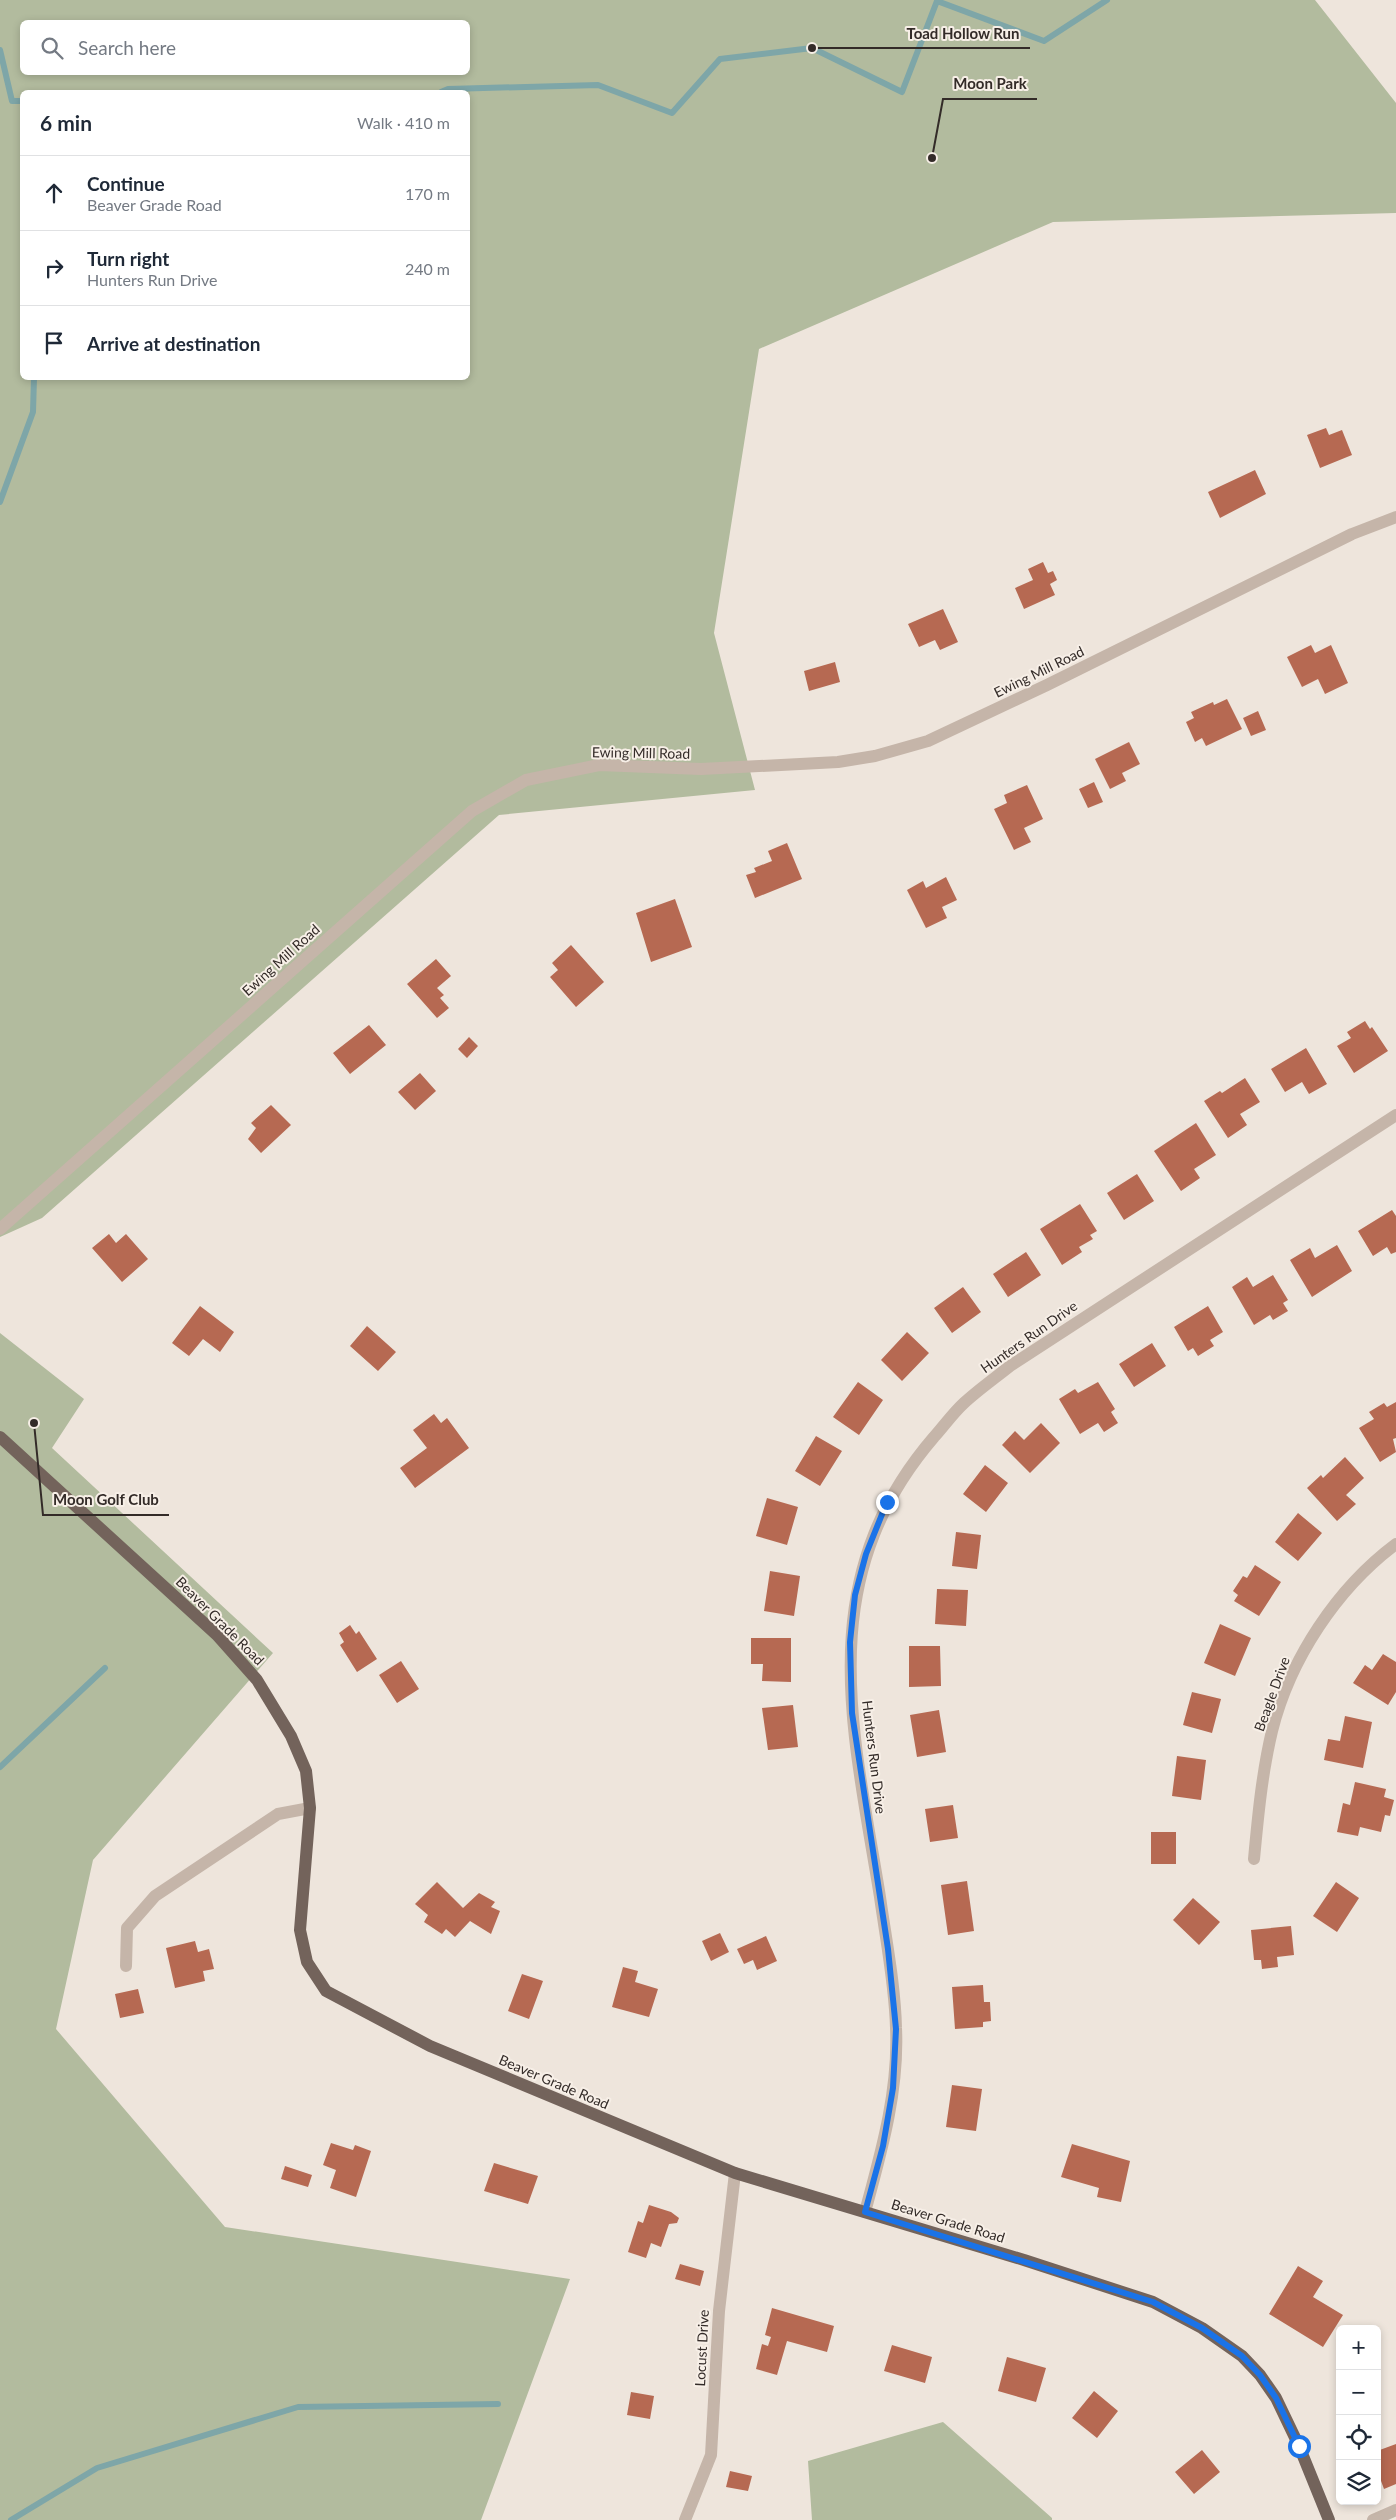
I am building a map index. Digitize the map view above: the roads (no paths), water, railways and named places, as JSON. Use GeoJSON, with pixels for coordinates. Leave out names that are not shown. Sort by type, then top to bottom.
{"type":"FeatureCollection","features":[{"type":"Feature","properties":{"kind":"main road","name":"Beaver Grade Road"},"geometry":{"type":"LineString","coordinates":[[0,1437],[217,1635],[257,1680],[291,1736],[306,1771],[310,1808],[300,1930],[307,1962],[326,1991],[430,2046],[735,2173],[1153,2302],[1202,2328],[1242,2356],[1260,2375],[1276,2398],[1299,2446],[1329,2520]]}},
{"type":"Feature","properties":{"kind":"street","name":"Ewing Mill Road"},"geometry":{"type":"LineString","coordinates":[[0,1229],[472,811],[526,780],[598,765],[701,769],[838,762],[875,756],[928,741],[1047,685],[1352,534],[1396,517]]}},
{"type":"Feature","properties":{"kind":"street","name":"Hunters Run Drive"},"geometry":{"type":"LineString","coordinates":[[865,2212],[885,2137],[893,2088],[896,2029],[888,1949],[852,1713],[850,1642],[855,1595],[866,1554],[887,1502],[916,1459],[963,1404],[1010,1366],[1396,1115]]}},
{"type":"Feature","properties":{"kind":"street","name":"Beagle Drive"},"geometry":{"type":"LineString","coordinates":[[1254,1859],[1260,1798],[1272,1730],[1295,1667],[1337,1600],[1380,1555],[1396,1544]]}},
{"type":"Feature","properties":{"kind":"street"},"geometry":{"type":"LineString","coordinates":[[126,1966],[127,1928],[155,1896],[278,1814],[310,1808]]}},
{"type":"Feature","properties":{"kind":"street","name":"Locust Drive"},"geometry":{"type":"LineString","coordinates":[[685,2520],[711,2455],[719,2311],[735,2173]]}},
{"type":"Feature","properties":{"kind":"street"},"geometry":{"type":"LineString","coordinates":[[1373,2520],[1396,2510]]}},
{"type":"Feature","properties":{"kind":"waterway"},"geometry":{"type":"LineString","coordinates":[[446,90],[598,85],[672,113],[720,59],[812,48],[902,92],[937,1],[1044,41],[1107,0]]}},
{"type":"Feature","properties":{"kind":"waterway"},"geometry":{"type":"LineString","coordinates":[[0,50],[12,101],[20,101]]}},
{"type":"Feature","properties":{"kind":"waterway"},"geometry":{"type":"LineString","coordinates":[[0,502],[33,412],[34,380]]}},
{"type":"Feature","properties":{"kind":"waterway"},"geometry":{"type":"LineString","coordinates":[[0,1767],[105,1668]]}},
{"type":"Feature","properties":{"kind":"waterway"},"geometry":{"type":"LineString","coordinates":[[11,2520],[97,2468],[298,2407],[498,2404]]}},
{"type":"Feature","properties":{"kind":"place","name":"Toad Hollow Run"},"geometry":{"type":"Point","coordinates":[812,48]}},
{"type":"Feature","properties":{"kind":"place","name":"Moon Park"},"geometry":{"type":"Point","coordinates":[932,158]}},
{"type":"Feature","properties":{"kind":"place","name":"Moon Golf Club"},"geometry":{"type":"Point","coordinates":[34,1423]}}]}
